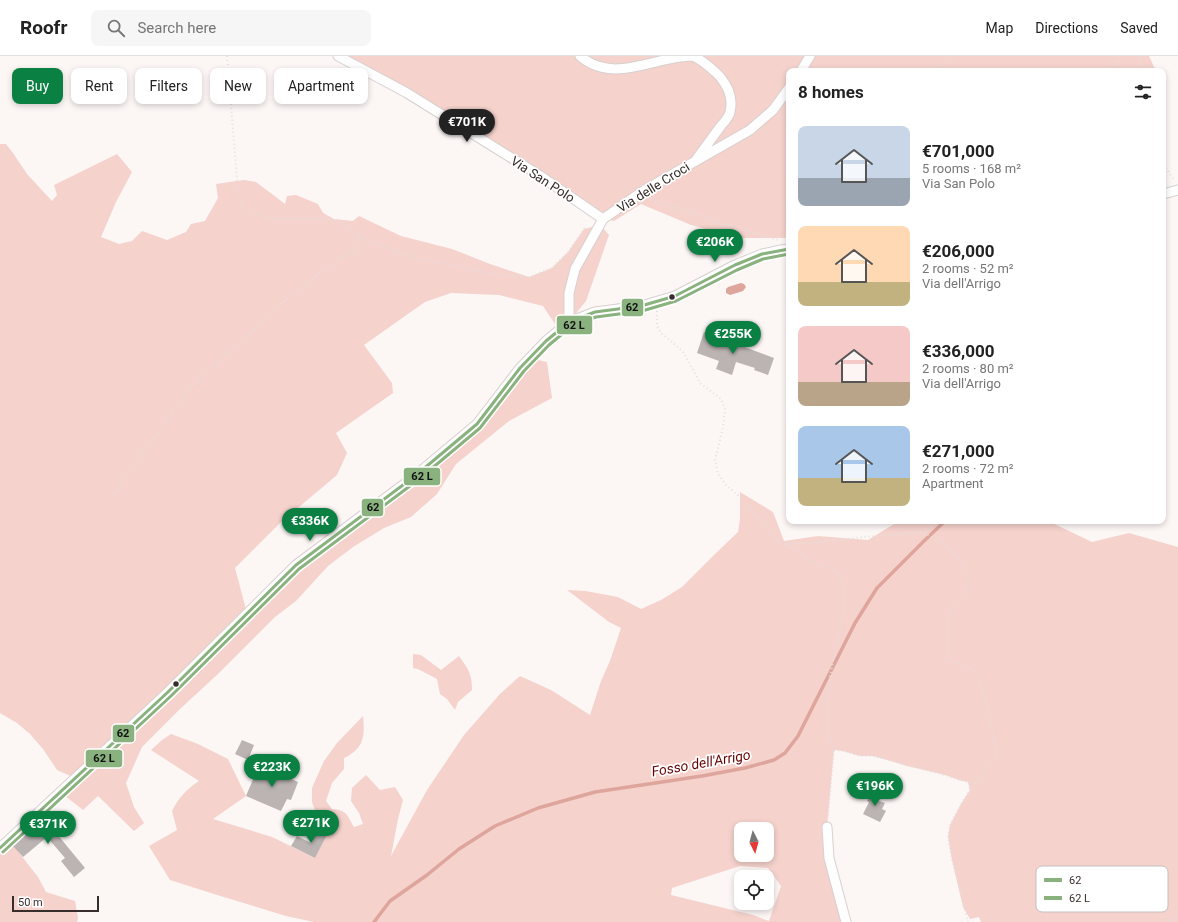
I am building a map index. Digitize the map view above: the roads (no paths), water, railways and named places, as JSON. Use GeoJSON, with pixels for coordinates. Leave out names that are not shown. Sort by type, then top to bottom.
{"type":"FeatureCollection","features":[{"type":"Feature","properties":{"kind":"street","name":"Via San Polo"},"geometry":{"type":"LineString","coordinates":[[338,56],[407,92],[539,175],[602,222]]}},
{"type":"Feature","properties":{"kind":"street"},"geometry":{"type":"LineString","coordinates":[[580,56],[600,66],[616,69],[676,56],[694,56],[718,73],[726,84],[731,100],[730,114],[694,162]]}},
{"type":"Feature","properties":{"kind":"street"},"geometry":{"type":"LineString","coordinates":[[803,68],[810,56]]}},
{"type":"Feature","properties":{"kind":"street","name":"Via delle Croci"},"geometry":{"type":"LineString","coordinates":[[569,322],[569,293],[575,269],[602,222],[640,194],[750,130],[773,110],[786,92]]}},
{"type":"Feature","properties":{"kind":"street"},"geometry":{"type":"LineString","coordinates":[[1166,192],[1176,186]]}},
{"type":"Feature","properties":{"kind":"street"},"geometry":{"type":"LineString","coordinates":[[0,848],[168,692],[296,565],[415,476],[477,424],[520,368],[546,341],[569,322],[595,312],[641,306],[675,296],[755,256],[786,250]]}},
{"type":"Feature","properties":{"kind":"street"},"geometry":{"type":"LineString","coordinates":[[827,827],[830,858],[846,922]]}},
{"type":"Feature","properties":{"kind":"waterway","name":"Fosso dell'Arrigo"},"geometry":{"type":"LineString","coordinates":[[374,922],[390,901],[427,875],[459,849],[495,826],[538,808],[595,792],[745,768],[774,760],[785,753],[798,736],[855,623],[877,588],[942,524]]}}]}
